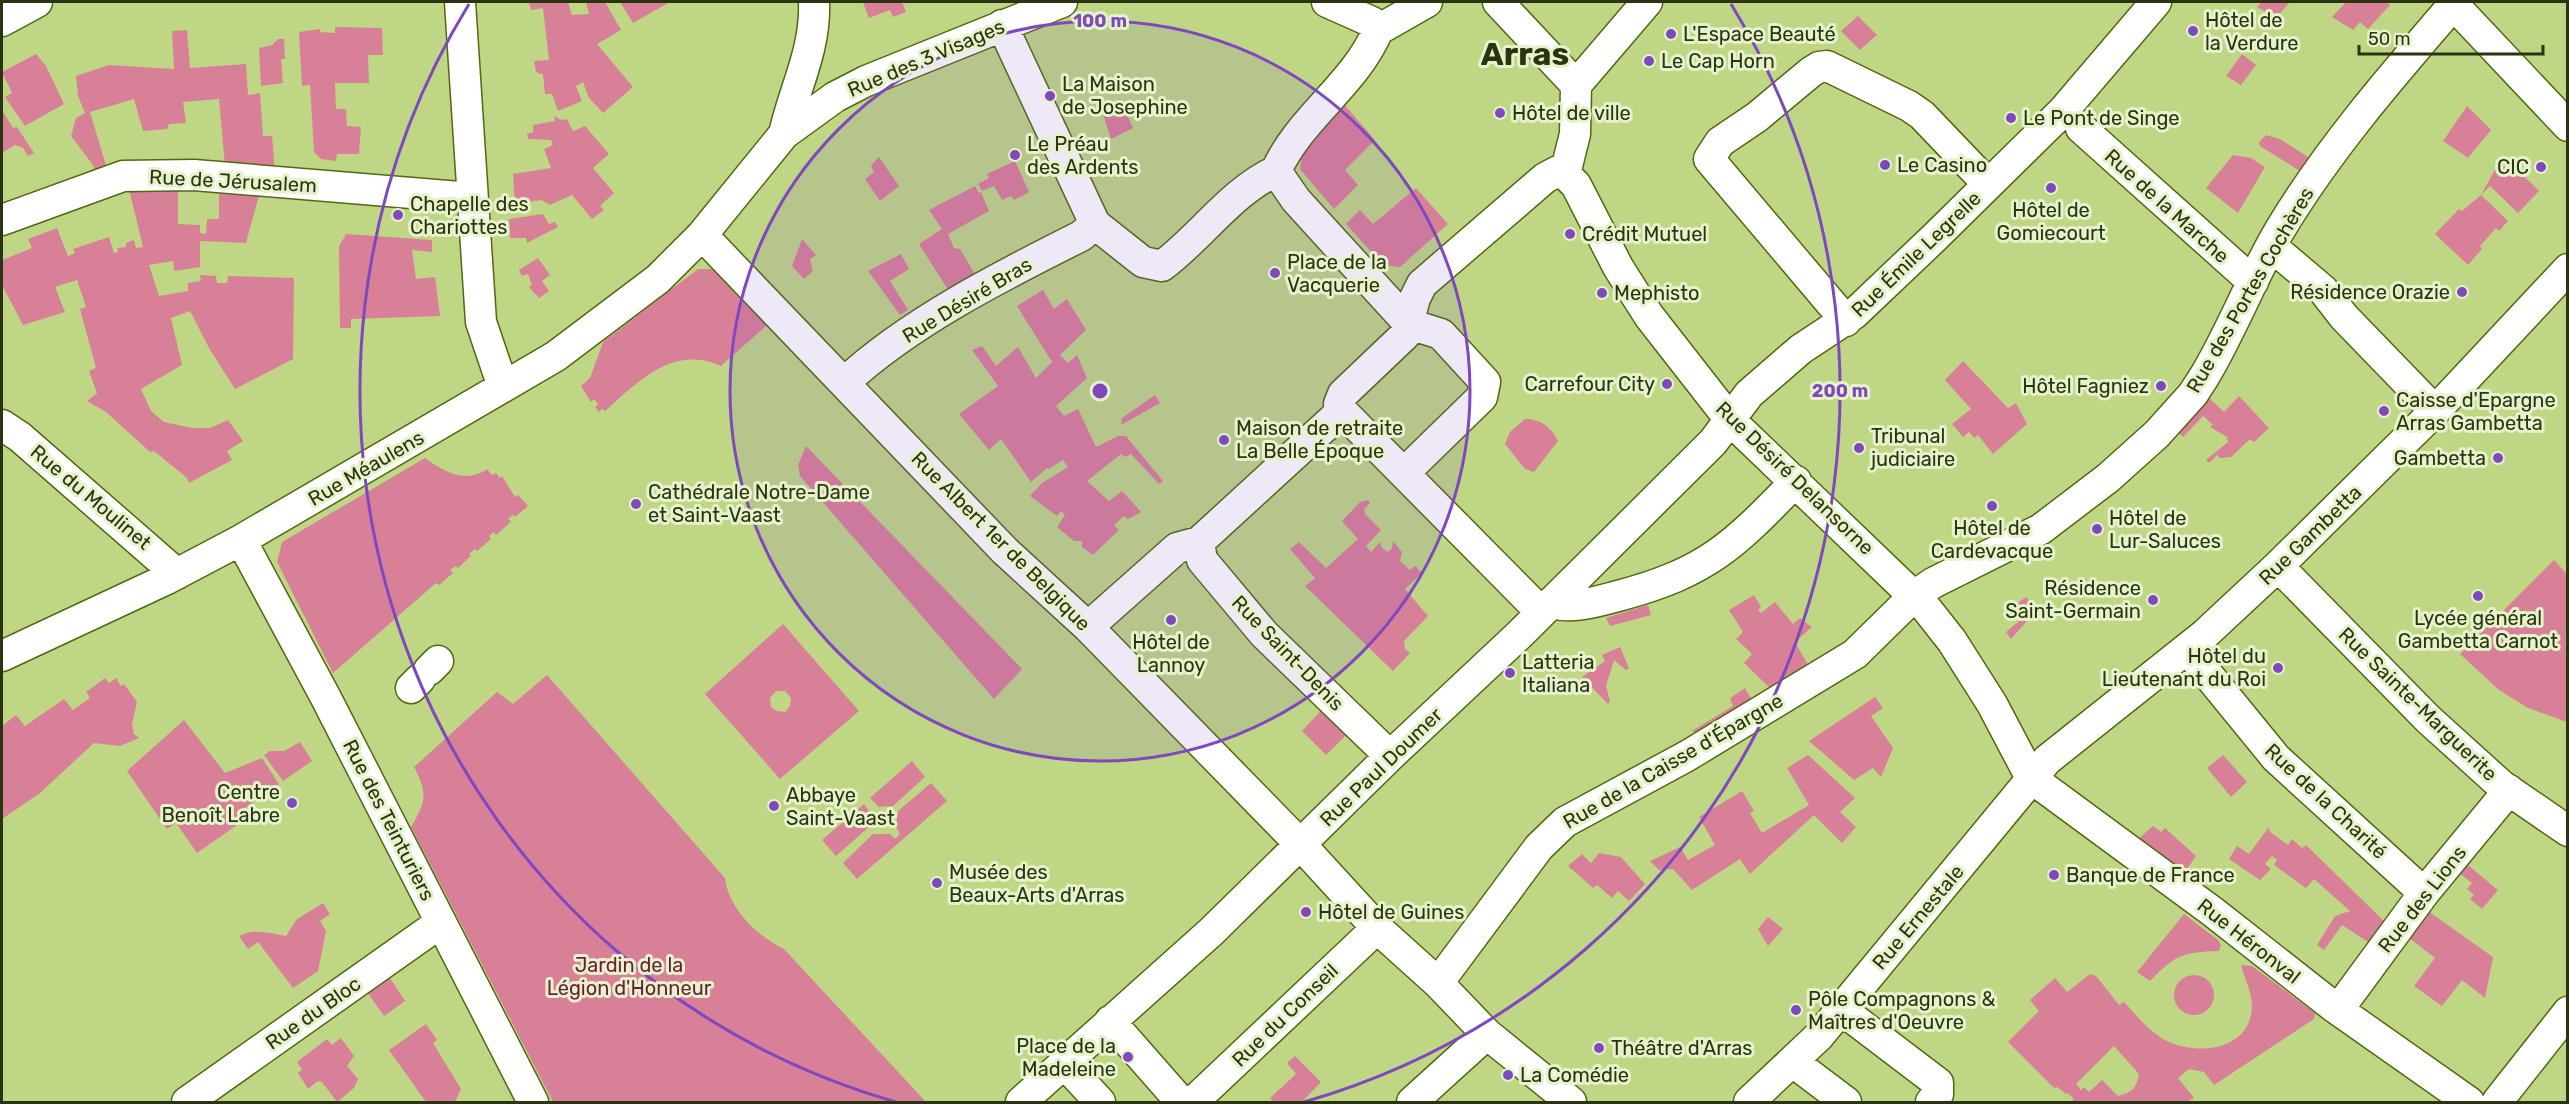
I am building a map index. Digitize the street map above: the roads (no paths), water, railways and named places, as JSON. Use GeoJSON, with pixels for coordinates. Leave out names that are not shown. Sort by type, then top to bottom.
{"type":"FeatureCollection","features":[{"type":"Feature","properties":{"kind":"street"},"geometry":{"type":"LineString","coordinates":[[2,21],[37,2]]}},
{"type":"Feature","properties":{"kind":"street"},"geometry":{"type":"LineString","coordinates":[[460,2],[481,322],[503,387]]}},
{"type":"Feature","properties":{"kind":"street"},"geometry":{"type":"LineString","coordinates":[[783,134],[807,65],[812,37],[814,2]]}},
{"type":"Feature","properties":{"kind":"street","name":"Rue des 3 Visages"},"geometry":{"type":"LineString","coordinates":[[702,235],[783,134],[835,97],[866,81],[1062,2]]}},
{"type":"Feature","properties":{"kind":"street"},"geometry":{"type":"LineString","coordinates":[[1327,2],[1372,22],[1378,30]]}},
{"type":"Feature","properties":{"kind":"street"},"geometry":{"type":"LineString","coordinates":[[1002,25],[1095,224],[1143,262],[1162,266],[1182,251],[1256,180],[1276,171],[1286,150],[1357,67],[1378,30],[1427,2]]}},
{"type":"Feature","properties":{"kind":"street"},"geometry":{"type":"LineString","coordinates":[[1498,2],[1576,85]]}},
{"type":"Feature","properties":{"kind":"street"},"geometry":{"type":"LineString","coordinates":[[1647,2],[1576,85],[1575,134],[1565,174],[1558,171],[1545,178],[1422,284],[1415,298],[1405,335],[1343,394],[1339,404],[1341,411],[1546,608],[1568,608],[1591,603],[1652,586],[1698,568],[1732,545],[1796,481]]}},
{"type":"Feature","properties":{"kind":"street"},"geometry":{"type":"LineString","coordinates":[[2452,3],[2568,126]]}},
{"type":"Feature","properties":{"kind":"street","name":"Rue des Portes Cochères"},"geometry":{"type":"LineString","coordinates":[[1914,596],[1982,557],[2041,529],[2108,478],[2157,434],[2193,394],[2204,377],[2271,246],[2329,157],[2452,3]]}},
{"type":"Feature","properties":{"kind":"street","name":"Rue Émile Legrelle"},"geometry":{"type":"LineString","coordinates":[[1731,420],[1749,394],[1801,349],[1846,321],[2063,111],[2142,7]]}},
{"type":"Feature","properties":{"kind":"street"},"geometry":{"type":"LineString","coordinates":[[807,65],[812,82],[820,93],[835,97]]}},
{"type":"Feature","properties":{"kind":"street"},"geometry":{"type":"LineString","coordinates":[[1846,321],[1709,159],[1720,142],[1757,117],[1811,72],[1819,67],[1827,66],[1910,106],[1922,115],[1988,184]]}},
{"type":"Feature","properties":{"kind":"street","name":"Rue de la Marche"},"geometry":{"type":"LineString","coordinates":[[2081,129],[2253,282]]}},
{"type":"Feature","properties":{"kind":"street"},"geometry":{"type":"LineString","coordinates":[[1276,171],[1296,200],[1409,324],[1441,334],[1485,382],[1482,396],[1405,472]]}},
{"type":"Feature","properties":{"kind":"street","name":"Rue Désiré Delansorne"},"geometry":{"type":"LineString","coordinates":[[1565,174],[1576,185],[1618,267],[1649,316],[1731,420],[1914,596],[1952,641],[2008,732],[2031,778]]}},
{"type":"Feature","properties":{"kind":"street","name":"Rue de Jérusalem"},"geometry":{"type":"LineString","coordinates":[[2,220],[123,176],[194,175],[472,198]]}},
{"type":"Feature","properties":{"kind":"street","name":"Rue Désiré Bras"},"geometry":{"type":"LineString","coordinates":[[844,383],[895,343],[969,295],[1081,236],[1095,224]]}},
{"type":"Feature","properties":{"kind":"street","name":"Rue Albert 1er de Belgique"},"geometry":{"type":"LineString","coordinates":[[702,235],[1005,551],[1089,627],[1377,928],[1438,983],[1487,1034],[1530,1066],[1563,1100]]}},
{"type":"Feature","properties":{"kind":"street","name":"Rue Méaulens"},"geometry":{"type":"LineString","coordinates":[[2,656],[177,574],[241,540],[555,356],[658,279],[702,235]]}},
{"type":"Feature","properties":{"kind":"street"},"geometry":{"type":"LineString","coordinates":[[2271,246],[2323,290],[2352,325],[2435,411]]}},
{"type":"Feature","properties":{"kind":"street","name":"Rue Gambetta"},"geometry":{"type":"LineString","coordinates":[[2031,778],[2062,747],[2187,649],[2278,566],[2435,411],[2568,269]]}},
{"type":"Feature","properties":{"kind":"street"},"geometry":{"type":"LineString","coordinates":[[1089,627],[1177,548],[1199,542],[1341,411]]}},
{"type":"Feature","properties":{"kind":"street","name":"Rue Paul Doumer"},"geometry":{"type":"LineString","coordinates":[[1020,1102],[1211,932],[1390,756],[1546,608],[1713,442],[1731,420]]}},
{"type":"Feature","properties":{"kind":"street","name":"Rue du Moulinet"},"geometry":{"type":"LineString","coordinates":[[2,424],[20,437],[177,574]]}},
{"type":"Feature","properties":{"kind":"street","name":"Rue des Teinturiers"},"geometry":{"type":"LineString","coordinates":[[241,540],[332,709],[533,1102]]}},
{"type":"Feature","properties":{"kind":"street","name":"Rue Saint-Denis"},"geometry":{"type":"LineString","coordinates":[[1199,542],[1202,560],[1264,634],[1390,756]]}},
{"type":"Feature","properties":{"kind":"street","name":"Rue Sainte-Marguerite"},"geometry":{"type":"LineString","coordinates":[[2278,566],[2428,719],[2509,790],[2568,831]]}},
{"type":"Feature","properties":{"kind":"street","name":"Rue de la Caisse d'Épargne"},"geometry":{"type":"LineString","coordinates":[[1438,983],[1526,864],[1565,822],[1687,756],[1855,654],[1914,596]]}},
{"type":"Feature","properties":{"kind":"street","name":"Rue de la Charité"},"geometry":{"type":"LineString","coordinates":[[2187,649],[2276,758],[2424,893]]}},
{"type":"Feature","properties":{"kind":"street","name":"Rue Ernestale"},"geometry":{"type":"LineString","coordinates":[[1749,1102],[1793,1062],[1842,1010],[2031,778]]}},
{"type":"Feature","properties":{"kind":"street","name":"Rue Héronval"},"geometry":{"type":"LineString","coordinates":[[2031,778],[2338,1010],[2469,1102]]}},
{"type":"Feature","properties":{"kind":"street","name":"Rue des Lions"},"geometry":{"type":"LineString","coordinates":[[2338,1010],[2424,893],[2509,790]]}},
{"type":"Feature","properties":{"kind":"street","name":"Rue du Bloc"},"geometry":{"type":"LineString","coordinates":[[187,1102],[440,923]]}},
{"type":"Feature","properties":{"kind":"street","name":"Rue du Conseil"},"geometry":{"type":"LineString","coordinates":[[1193,1102],[1377,928]]}},
{"type":"Feature","properties":{"kind":"street"},"geometry":{"type":"LineString","coordinates":[[1842,1010],[1938,1083],[1938,1094],[1931,1102]]}},
{"type":"Feature","properties":{"kind":"street"},"geometry":{"type":"LineString","coordinates":[[2496,1102],[2568,1012]]}},
{"type":"Feature","properties":{"kind":"street"},"geometry":{"type":"LineString","coordinates":[[1110,1021],[1181,1102]]}},
{"type":"Feature","properties":{"kind":"street"},"geometry":{"type":"LineString","coordinates":[[1412,1102],[1487,1034]]}},
{"type":"Feature","properties":{"kind":"street"},"geometry":{"type":"LineString","coordinates":[[1793,1062],[1846,1102]]}},
{"type":"Feature","properties":{"kind":"street"},"geometry":{"type":"LineString","coordinates":[[1064,1063],[1100,1102]]}},
{"type":"Feature","properties":{"kind":"place","name":"Hôtel de la Verdure"},"geometry":{"type":"Point","coordinates":[2193,31]}},
{"type":"Feature","properties":{"kind":"place","name":"L'Espace Beauté"},"geometry":{"type":"Point","coordinates":[1671,34]}},
{"type":"Feature","properties":{"kind":"place","name":"Le Cap Horn"},"geometry":{"type":"Point","coordinates":[1649,61]}},
{"type":"Feature","properties":{"kind":"place","name":"La Maison de Josephine"},"geometry":{"type":"Point","coordinates":[1050,96]}},
{"type":"Feature","properties":{"kind":"place","name":"Hôtel de ville"},"geometry":{"type":"Point","coordinates":[1500,113]}},
{"type":"Feature","properties":{"kind":"place","name":"Le Pont de Singe"},"geometry":{"type":"Point","coordinates":[2011,118]}},
{"type":"Feature","properties":{"kind":"place","name":"Le Préau des Ardents"},"geometry":{"type":"Point","coordinates":[1015,155]}},
{"type":"Feature","properties":{"kind":"place","name":"Le Casino"},"geometry":{"type":"Point","coordinates":[1885,165]}},
{"type":"Feature","properties":{"kind":"place","name":"CIC"},"geometry":{"type":"Point","coordinates":[2541,167]}},
{"type":"Feature","properties":{"kind":"place","name":"Hôtel de Gomiecourt"},"geometry":{"type":"Point","coordinates":[2051,188]}},
{"type":"Feature","properties":{"kind":"place","name":"Chapelle des Chariottes"},"geometry":{"type":"Point","coordinates":[398,215]}},
{"type":"Feature","properties":{"kind":"place","name":"Crédit Mutuel"},"geometry":{"type":"Point","coordinates":[1570,234]}},
{"type":"Feature","properties":{"kind":"place","name":"Place de la Vacquerie"},"geometry":{"type":"Point","coordinates":[1275,273]}},
{"type":"Feature","properties":{"kind":"place","name":"Résidence Orazie"},"geometry":{"type":"Point","coordinates":[2462,292]}},
{"type":"Feature","properties":{"kind":"place","name":"Mephisto"},"geometry":{"type":"Point","coordinates":[1602,293]}},
{"type":"Feature","properties":{"kind":"place","name":"Carrefour City"},"geometry":{"type":"Point","coordinates":[1667,384]}},
{"type":"Feature","properties":{"kind":"place","name":"Hôtel Fagniez"},"geometry":{"type":"Point","coordinates":[2161,386]}},
{"type":"Feature","properties":{"kind":"place","name":"Caisse d'Epargne Arras Gambetta"},"geometry":{"type":"Point","coordinates":[2384,411]}},
{"type":"Feature","properties":{"kind":"place","name":"Maison de retraite La Belle Époque"},"geometry":{"type":"Point","coordinates":[1224,440]}},
{"type":"Feature","properties":{"kind":"place","name":"Tribunal judiciaire"},"geometry":{"type":"Point","coordinates":[1859,448]}},
{"type":"Feature","properties":{"kind":"place","name":"Gambetta"},"geometry":{"type":"Point","coordinates":[2498,458]}},
{"type":"Feature","properties":{"kind":"place","name":"Cathédrale Notre-Dame et Saint-Vaast"},"geometry":{"type":"Point","coordinates":[636,504]}},
{"type":"Feature","properties":{"kind":"place","name":"Hôtel de Cardevacque"},"geometry":{"type":"Point","coordinates":[1992,506]}},
{"type":"Feature","properties":{"kind":"place","name":"Hôtel de Lur-Saluces"},"geometry":{"type":"Point","coordinates":[2097,529]}},
{"type":"Feature","properties":{"kind":"place","name":"Lycée général Gambetta Carnot"},"geometry":{"type":"Point","coordinates":[2478,596]}},
{"type":"Feature","properties":{"kind":"place","name":"Résidence Saint-Germain"},"geometry":{"type":"Point","coordinates":[2153,600]}},
{"type":"Feature","properties":{"kind":"place","name":"Hôtel de Lannoy"},"geometry":{"type":"Point","coordinates":[1171,620]}},
{"type":"Feature","properties":{"kind":"place","name":"Hôtel du Lieutenant du Roi"},"geometry":{"type":"Point","coordinates":[2278,668]}},
{"type":"Feature","properties":{"kind":"place","name":"Latteria Italiana"},"geometry":{"type":"Point","coordinates":[1510,673]}},
{"type":"Feature","properties":{"kind":"place","name":"Centre Benoît Labre"},"geometry":{"type":"Point","coordinates":[292,803]}},
{"type":"Feature","properties":{"kind":"place","name":"Abbaye Saint-Vaast"},"geometry":{"type":"Point","coordinates":[774,806]}},
{"type":"Feature","properties":{"kind":"place","name":"Banque de France"},"geometry":{"type":"Point","coordinates":[2054,875]}},
{"type":"Feature","properties":{"kind":"place","name":"Musée des Beaux-Arts d'Arras"},"geometry":{"type":"Point","coordinates":[937,883]}},
{"type":"Feature","properties":{"kind":"place","name":"Hôtel de Guines"},"geometry":{"type":"Point","coordinates":[1306,912]}},
{"type":"Feature","properties":{"kind":"place","name":"Pôle Compagnons & Maîtres d'Oeuvre"},"geometry":{"type":"Point","coordinates":[1796,1010]}},
{"type":"Feature","properties":{"kind":"place","name":"Théâtre d'Arras"},"geometry":{"type":"Point","coordinates":[1599,1048]}},
{"type":"Feature","properties":{"kind":"place","name":"Place de la Madeleine"},"geometry":{"type":"Point","coordinates":[1128,1057]}},
{"type":"Feature","properties":{"kind":"place","name":"La Comédie"},"geometry":{"type":"Point","coordinates":[1508,1075]}},
{"type":"Feature","properties":{"kind":"district","name":"Arras"},"geometry":{"type":"Point","coordinates":[1525,54]}},
{"type":"Feature","properties":{"kind":"park label","name":"Jardin de la Légion d'Honneur"},"geometry":{"type":"Point","coordinates":[629,976]}}]}
